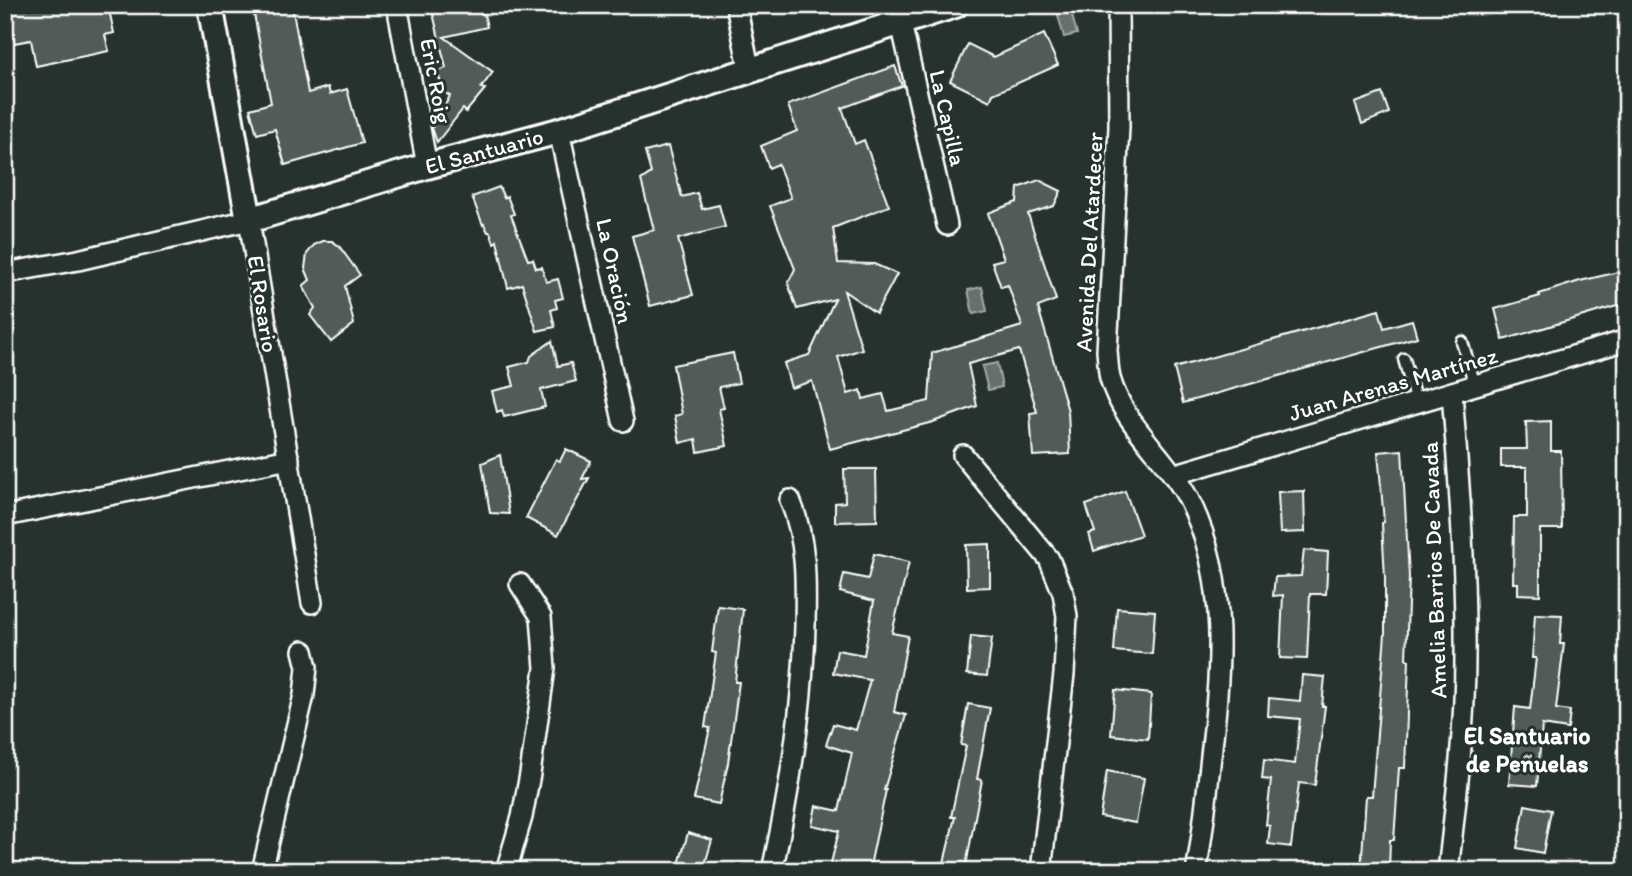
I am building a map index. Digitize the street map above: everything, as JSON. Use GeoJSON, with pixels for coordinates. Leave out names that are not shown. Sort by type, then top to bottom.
{"type":"FeatureCollection","features":[{"type":"Feature","properties":{"kind":"street","name":"El Rosario"},"geometry":{"type":"LineString","coordinates":[[210,5],[249,220],[312,603]]}},
{"type":"Feature","properties":{"kind":"street","name":"Eric Roig"},"geometry":{"type":"LineString","coordinates":[[397,5],[427,166]]}},
{"type":"Feature","properties":{"kind":"street"},"geometry":{"type":"LineString","coordinates":[[736,5],[750,72]]}},
{"type":"Feature","properties":{"kind":"street","name":"El Santuario"},"geometry":{"type":"LineString","coordinates":[[5,273],[103,255],[249,220],[427,166],[559,131],[956,5]]}},
{"type":"Feature","properties":{"kind":"street","name":"Avenida Del Atardecer"},"geometry":{"type":"LineString","coordinates":[[1118,5],[1119,127],[1107,351],[1110,376],[1116,394],[1134,425],[1187,496],[1207,546],[1215,577],[1218,606],[1214,727],[1196,871]]}},
{"type":"Feature","properties":{"kind":"street","name":"La Capilla"},"geometry":{"type":"LineString","coordinates":[[901,23],[947,225]]}},
{"type":"Feature","properties":{"kind":"street","name":"La Oración"},"geometry":{"type":"LineString","coordinates":[[559,131],[623,421]]}},
{"type":"Feature","properties":{"kind":"street","name":"Juan Arenas Martínez"},"geometry":{"type":"LineString","coordinates":[[1172,475],[1627,340]]}},
{"type":"Feature","properties":{"kind":"street","name":"Amelia Barrios De Cavada"},"geometry":{"type":"LineString","coordinates":[[1448,871],[1459,763],[1465,661],[1462,519],[1451,393]]}},
{"type":"Feature","properties":{"kind":"street"},"geometry":{"type":"LineString","coordinates":[[963,455],[1049,559],[1063,593],[1067,616],[1064,674],[1041,871]]}},
{"type":"Feature","properties":{"kind":"street"},"geometry":{"type":"LineString","coordinates":[[5,516],[289,459]]}},
{"type":"Feature","properties":{"kind":"street"},"geometry":{"type":"LineString","coordinates":[[772,871],[794,757],[803,667],[805,564],[799,521],[790,500]]}},
{"type":"Feature","properties":{"kind":"street"},"geometry":{"type":"LineString","coordinates":[[506,871],[522,817],[545,668],[541,617],[520,584]]}},
{"type":"Feature","properties":{"kind":"street"},"geometry":{"type":"LineString","coordinates":[[262,871],[304,695],[307,667],[303,651]]}},
{"type":"Feature","properties":{"kind":"lane"},"geometry":{"type":"LineString","coordinates":[[1462,342],[1475,385]]}},
{"type":"Feature","properties":{"kind":"lane"},"geometry":{"type":"LineString","coordinates":[[1404,359],[1416,403]]}},
{"type":"Feature","properties":{"kind":"shaded area"},"geometry":{"type":"Polygon","coordinates":[[[1070,8],[1077,34],[1064,37],[1057,12],[1070,8]]]}},
{"type":"Feature","properties":{"kind":"shaded area"},"geometry":{"type":"Polygon","coordinates":[[[982,287],[987,311],[973,314],[968,290],[982,287]]]}},
{"type":"Feature","properties":{"kind":"shaded area"},"geometry":{"type":"Polygon","coordinates":[[[997,363],[1002,387],[988,390],[982,366],[997,363]]]}},
{"type":"Feature","properties":{"kind":"building"},"geometry":{"type":"Polygon","coordinates":[[[6,5],[108,5],[114,33],[105,35],[109,51],[36,66],[31,40],[14,43],[6,5]]]}},
{"type":"Feature","properties":{"kind":"building"},"geometry":{"type":"Polygon","coordinates":[[[431,5],[482,5],[487,27],[444,37],[493,72],[481,88],[485,89],[466,112],[463,109],[437,142],[432,128],[450,96],[445,93],[437,72],[446,68],[431,5]]]}},
{"type":"Feature","properties":{"kind":"building"},"geometry":{"type":"Polygon","coordinates":[[[292,6],[308,93],[328,87],[330,94],[347,89],[362,143],[285,165],[275,129],[257,134],[250,109],[271,103],[254,14],[292,6]]]}},
{"type":"Feature","properties":{"kind":"building"},"geometry":{"type":"Polygon","coordinates":[[[1044,34],[1058,65],[993,94],[990,101],[950,81],[968,44],[994,57],[1044,34]]]}},
{"type":"Feature","properties":{"kind":"building"},"geometry":{"type":"Polygon","coordinates":[[[895,66],[902,86],[842,108],[855,144],[864,140],[889,206],[833,228],[838,263],[874,264],[897,274],[876,313],[844,291],[862,349],[838,357],[848,394],[861,390],[863,399],[883,394],[888,411],[929,401],[932,353],[1022,326],[1008,285],[1001,287],[992,262],[1004,259],[988,213],[1017,202],[1018,188],[1039,180],[1061,191],[1054,206],[1028,214],[1056,300],[1038,307],[1068,411],[1070,454],[1033,456],[1030,413],[1037,412],[1019,350],[968,364],[977,406],[933,422],[830,449],[812,381],[791,388],[784,363],[809,355],[835,299],[797,309],[788,283],[795,269],[770,206],[791,198],[778,164],[769,168],[761,146],[797,131],[788,105],[895,66]]]}},
{"type":"Feature","properties":{"kind":"building"},"geometry":{"type":"Polygon","coordinates":[[[1382,93],[1389,113],[1362,124],[1355,103],[1382,93]]]}},
{"type":"Feature","properties":{"kind":"building"},"geometry":{"type":"Polygon","coordinates":[[[668,146],[682,197],[697,193],[702,209],[719,205],[725,227],[678,239],[693,295],[650,306],[632,236],[654,230],[641,180],[651,173],[645,152],[668,146]]]}},
{"type":"Feature","properties":{"kind":"building"},"geometry":{"type":"Polygon","coordinates":[[[499,187],[504,198],[507,196],[514,214],[511,215],[528,260],[533,259],[536,268],[542,267],[546,282],[558,279],[563,298],[555,300],[557,308],[551,310],[555,327],[537,331],[522,284],[508,288],[497,241],[494,243],[490,232],[483,225],[472,197],[499,187]]]}},
{"type":"Feature","properties":{"kind":"building"},"geometry":{"type":"Polygon","coordinates":[[[332,241],[339,246],[360,275],[345,286],[354,324],[331,342],[310,315],[315,308],[303,286],[310,280],[305,268],[307,254],[314,245],[332,241]]]}},
{"type":"Feature","properties":{"kind":"building"},"geometry":{"type":"Polygon","coordinates":[[[1627,270],[1627,303],[1503,340],[1495,309],[1580,281],[1627,270]]]}},
{"type":"Feature","properties":{"kind":"building"},"geometry":{"type":"Polygon","coordinates":[[[1379,310],[1384,328],[1412,320],[1417,337],[1183,403],[1174,368],[1379,310]]]}},
{"type":"Feature","properties":{"kind":"building"},"geometry":{"type":"Polygon","coordinates":[[[552,341],[558,366],[571,363],[576,381],[541,390],[545,407],[504,417],[502,410],[497,412],[492,391],[514,386],[509,367],[529,362],[531,356],[552,341]]]}},
{"type":"Feature","properties":{"kind":"building"},"geometry":{"type":"Polygon","coordinates":[[[733,353],[739,383],[719,387],[724,408],[719,409],[727,446],[698,452],[696,439],[680,443],[675,416],[682,414],[673,365],[733,353]]]}},
{"type":"Feature","properties":{"kind":"building"},"geometry":{"type":"Polygon","coordinates":[[[1551,421],[1551,451],[1561,451],[1562,529],[1540,529],[1540,595],[1518,594],[1518,583],[1513,583],[1514,517],[1527,517],[1527,467],[1501,467],[1501,449],[1527,449],[1526,422],[1551,421]]]}},
{"type":"Feature","properties":{"kind":"building"},"geometry":{"type":"Polygon","coordinates":[[[566,449],[591,461],[582,479],[589,478],[558,535],[526,518],[556,459],[560,461],[566,449]]]}},
{"type":"Feature","properties":{"kind":"building"},"geometry":{"type":"Polygon","coordinates":[[[1402,450],[1409,576],[1405,768],[1399,768],[1389,871],[1361,871],[1366,796],[1372,796],[1385,634],[1384,522],[1378,452],[1402,450]]]}},
{"type":"Feature","properties":{"kind":"building"},"geometry":{"type":"Polygon","coordinates":[[[500,455],[509,514],[490,513],[482,463],[500,455]]]}},
{"type":"Feature","properties":{"kind":"building"},"geometry":{"type":"Polygon","coordinates":[[[844,469],[876,469],[877,521],[835,522],[835,503],[845,502],[844,469]]]}},
{"type":"Feature","properties":{"kind":"building"},"geometry":{"type":"Polygon","coordinates":[[[1125,491],[1141,535],[1094,551],[1089,534],[1095,532],[1086,505],[1125,491]]]}},
{"type":"Feature","properties":{"kind":"building"},"geometry":{"type":"Polygon","coordinates":[[[1304,491],[1305,532],[1280,533],[1278,492],[1304,491]]]}},
{"type":"Feature","properties":{"kind":"building"},"geometry":{"type":"Polygon","coordinates":[[[990,544],[990,587],[967,588],[966,545],[990,544]]]}},
{"type":"Feature","properties":{"kind":"building"},"geometry":{"type":"Polygon","coordinates":[[[1304,550],[1328,552],[1326,594],[1310,594],[1307,659],[1280,658],[1283,595],[1273,596],[1275,577],[1301,576],[1304,550]]]}},
{"type":"Feature","properties":{"kind":"building"},"geometry":{"type":"Polygon","coordinates":[[[874,554],[909,562],[892,633],[908,636],[894,712],[906,715],[884,790],[869,871],[829,871],[839,831],[812,825],[816,806],[839,811],[852,753],[826,745],[833,724],[856,730],[870,680],[833,673],[837,650],[864,655],[874,601],[840,592],[844,574],[868,579],[874,554]]]}},
{"type":"Feature","properties":{"kind":"building"},"geometry":{"type":"Polygon","coordinates":[[[718,606],[743,609],[735,682],[739,682],[728,763],[719,804],[694,799],[710,728],[705,727],[716,653],[712,652],[718,606]]]}},
{"type":"Feature","properties":{"kind":"building"},"geometry":{"type":"Polygon","coordinates":[[[1117,608],[1155,611],[1152,654],[1114,651],[1117,608]]]}},
{"type":"Feature","properties":{"kind":"building"},"geometry":{"type":"Polygon","coordinates":[[[1535,614],[1562,615],[1560,644],[1564,644],[1556,709],[1570,711],[1568,729],[1542,725],[1537,786],[1509,784],[1515,707],[1530,709],[1536,658],[1532,658],[1535,614]]]}},
{"type":"Feature","properties":{"kind":"building"},"geometry":{"type":"Polygon","coordinates":[[[971,636],[992,638],[987,676],[967,674],[971,636]]]}},
{"type":"Feature","properties":{"kind":"building"},"geometry":{"type":"Polygon","coordinates":[[[1302,675],[1325,677],[1322,706],[1325,706],[1315,785],[1299,783],[1291,847],[1268,844],[1270,826],[1266,825],[1271,780],[1262,779],[1264,760],[1295,764],[1300,719],[1268,716],[1269,698],[1300,701],[1302,675]]]}},
{"type":"Feature","properties":{"kind":"building"},"geometry":{"type":"Polygon","coordinates":[[[1115,690],[1151,694],[1148,739],[1111,735],[1115,690]]]}},
{"type":"Feature","properties":{"kind":"building"},"geometry":{"type":"Polygon","coordinates":[[[968,704],[990,708],[977,779],[982,780],[965,871],[942,871],[955,817],[951,817],[966,746],[961,745],[968,704]]]}},
{"type":"Feature","properties":{"kind":"building"},"geometry":{"type":"Polygon","coordinates":[[[1107,771],[1144,778],[1136,823],[1100,817],[1107,771]]]}},
{"type":"Feature","properties":{"kind":"building"},"geometry":{"type":"Polygon","coordinates":[[[1525,805],[1551,810],[1543,853],[1517,848],[1525,805]]]}},
{"type":"Feature","properties":{"kind":"building"},"geometry":{"type":"Polygon","coordinates":[[[688,833],[712,840],[703,871],[677,871],[688,833]]]}},
{"type":"Feature","properties":{"kind":"district","name":"El Santuario de Peñuelas"},"geometry":{"type":"Point","coordinates":[1527,750]}}]}
